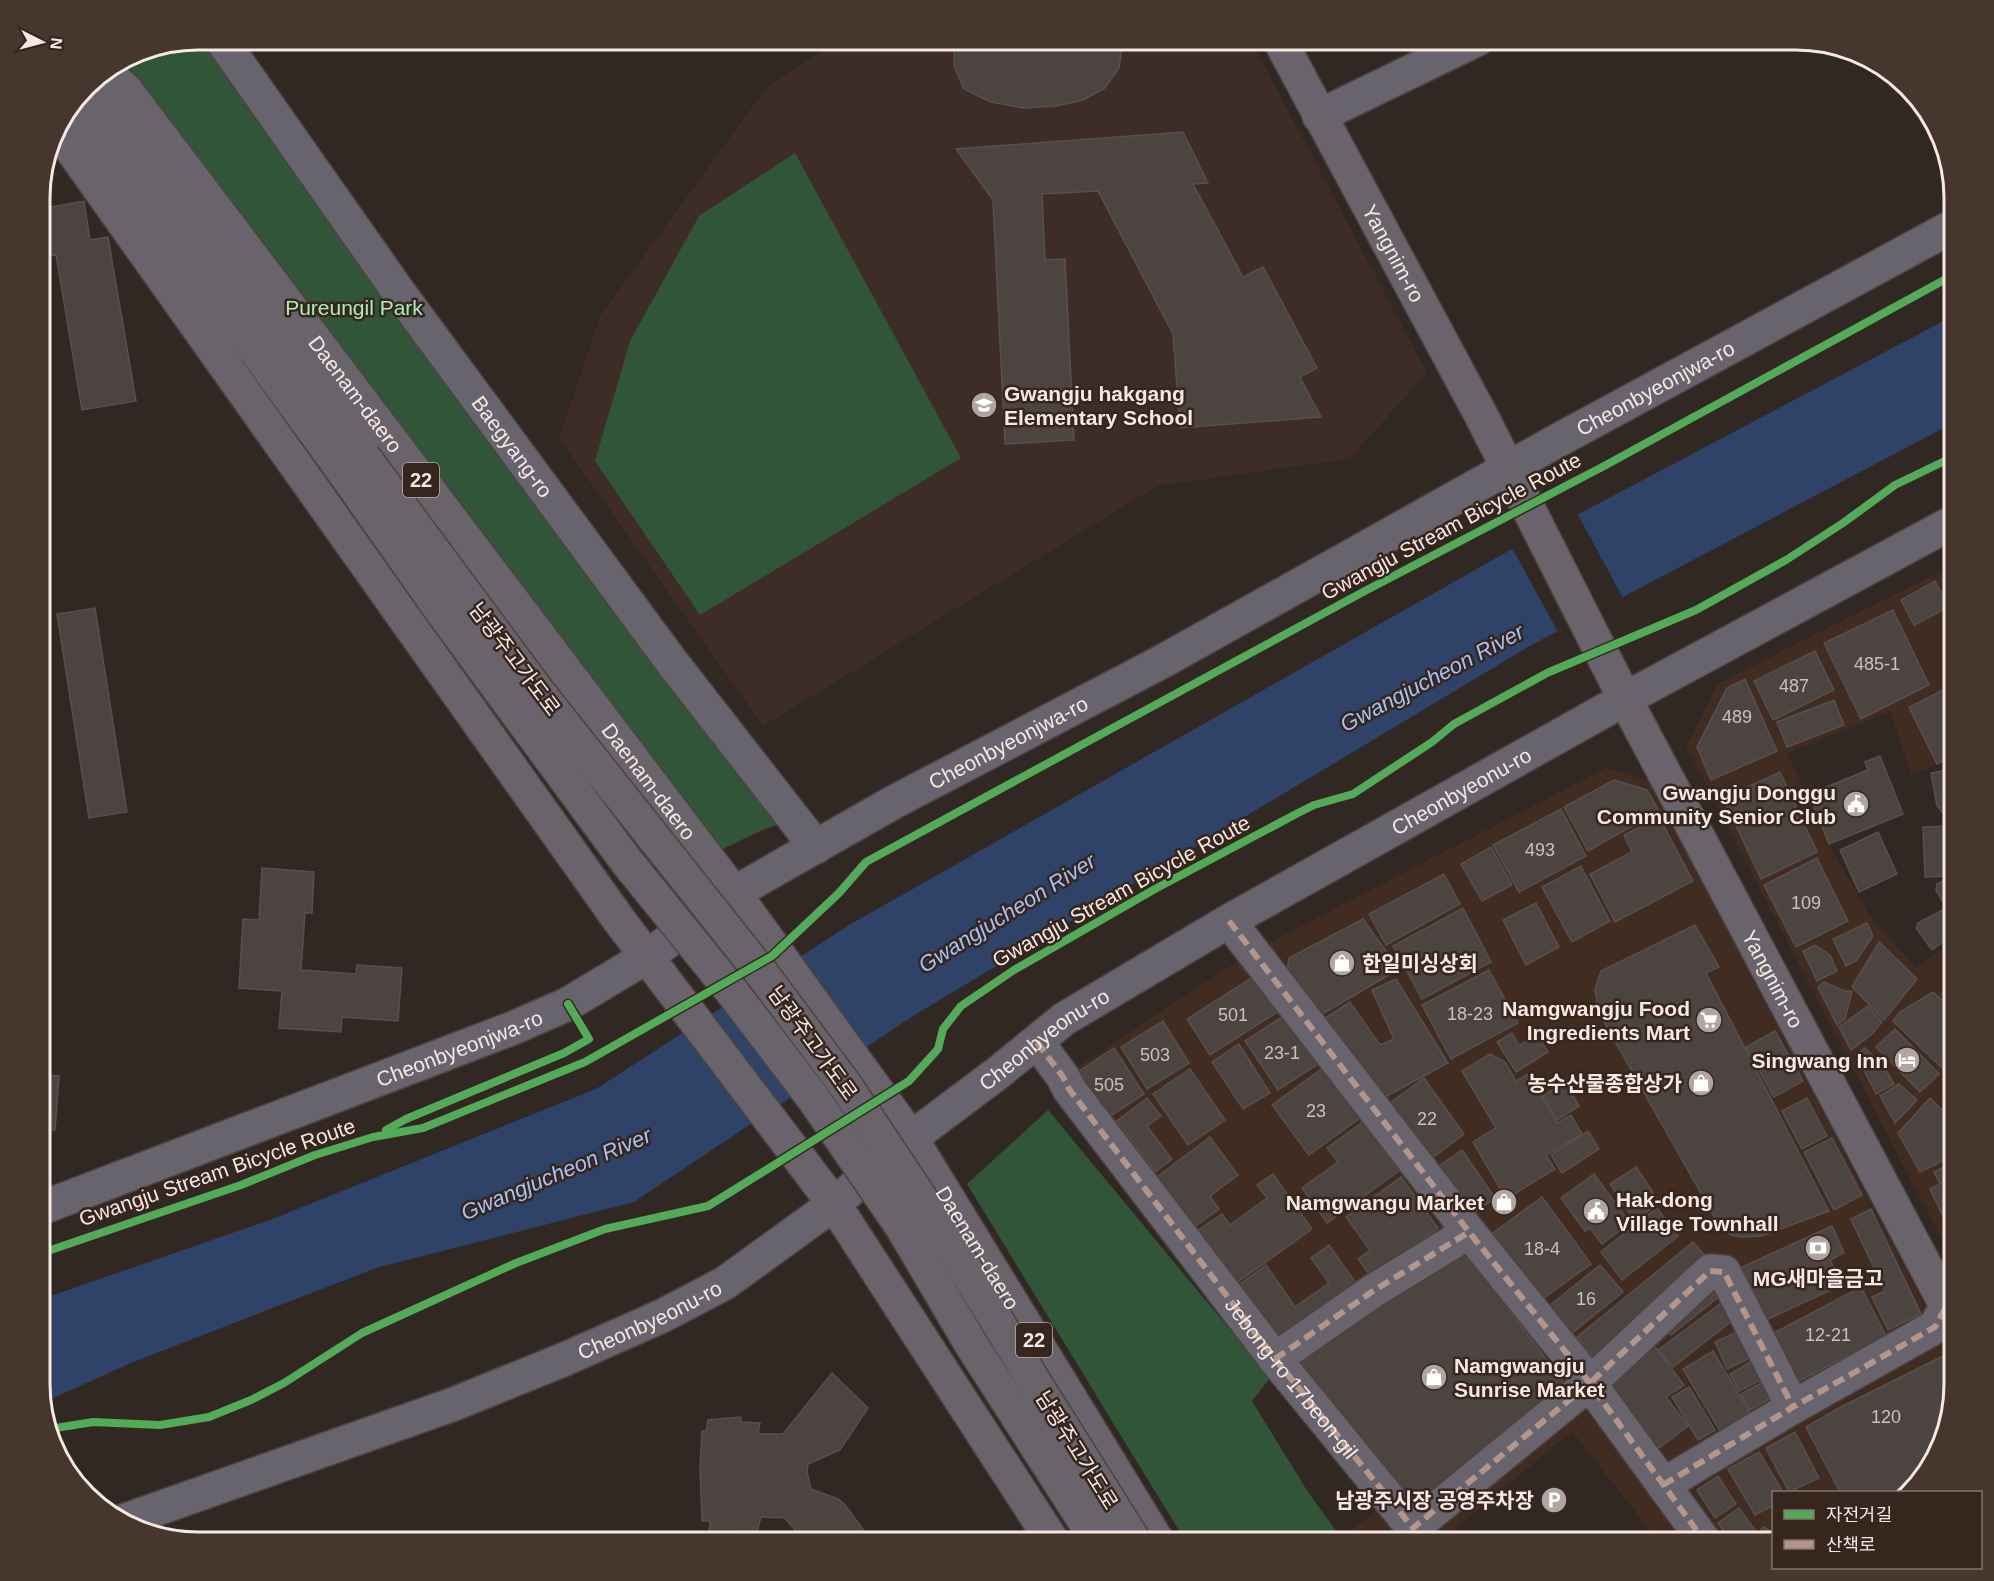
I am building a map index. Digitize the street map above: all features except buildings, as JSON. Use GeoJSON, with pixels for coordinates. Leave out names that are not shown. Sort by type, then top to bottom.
{"type":"FeatureCollection","features":[{"type":"Feature","properties":{"kind":"main road","name":"Yangnim-ro"},"geometry":{"type":"LineString","coordinates":[[1285,50],[1482,417],[1625,699],[1944,1293]]}},
{"type":"Feature","properties":{"kind":"main road","name":"Daenam-daero"},"geometry":{"type":"LineString","coordinates":[[111,77],[125,89],[734,893]]}},
{"type":"Feature","properties":{"kind":"main road","name":"Daenam-daero"},"geometry":{"type":"LineString","coordinates":[[97,89],[213,252],[353,462]]}},
{"type":"Feature","properties":{"kind":"main road"},"geometry":{"type":"LineString","coordinates":[[75,114],[258,354],[353,462]]}},
{"type":"Feature","properties":{"kind":"main road"},"geometry":{"type":"LineString","coordinates":[[63,137],[619,920],[834,1204],[1047,1532]]}},
{"type":"Feature","properties":{"kind":"main road","name":"남광주고가도로"},"geometry":{"type":"LineString","coordinates":[[353,462],[443,613],[621,853],[813,1098],[902,1227],[990,1374],[1092,1532]]}},
{"type":"Feature","properties":{"kind":"main road","name":"남광주고가도로"},"geometry":{"type":"LineString","coordinates":[[353,462],[763,975],[846,1086],[937,1223],[1040,1392],[1130,1532]]}},
{"type":"Feature","properties":{"kind":"main road","name":"22"},"geometry":{"type":"LineString","coordinates":[[734,893],[911,1138]]}},
{"type":"Feature","properties":{"kind":"main road","name":"Daenam-daero"},"geometry":{"type":"LineString","coordinates":[[911,1138],[1152,1532]]}},
{"type":"Feature","properties":{"kind":"street","name":"Baegyang-ro"},"geometry":{"type":"LineString","coordinates":[[229,50],[398,291],[671,660],[816,847]]}},
{"type":"Feature","properties":{"kind":"street"},"geometry":{"type":"LineString","coordinates":[[1319,116],[1455,50]]}},
{"type":"Feature","properties":{"kind":"street","name":"Cheonbyeonjwa-ro"},"geometry":{"type":"LineString","coordinates":[[50,1205],[513,1028],[568,1004],[648,956],[734,893],[894,802],[1165,660],[1508,469],[1944,231]]}},
{"type":"Feature","properties":{"kind":"street","name":"Cheonbyeonu-ro"},"geometry":{"type":"LineString","coordinates":[[134,1517],[454,1404],[662,1316],[724,1283],[834,1204],[911,1138],[1064,1019],[1229,921],[1625,699],[1944,527]]}},
{"type":"Feature","properties":{"kind":"street"},"geometry":{"type":"LineString","coordinates":[[1229,921],[1469,1232],[1590,1383],[1698,1532]]}},
{"type":"Feature","properties":{"kind":"street","name":"Jebong-ro 17beon-gil"},"geometry":{"type":"LineString","coordinates":[[1037,1042],[1069,1089],[1275,1359],[1413,1528],[1590,1383],[1710,1271],[1724,1272],[1793,1407]]}},
{"type":"Feature","properties":{"kind":"street"},"geometry":{"type":"LineString","coordinates":[[1275,1359],[1373,1292],[1469,1232]]}},
{"type":"Feature","properties":{"kind":"street"},"geometry":{"type":"LineString","coordinates":[[1663,1485],[1793,1407],[1935,1327],[1944,1317]]}},
{"type":"Feature","properties":{"kind":"shaded area","name":"Gwangju hakgang Elementary School"},"geometry":{"type":"Polygon","coordinates":[[[824,50],[1256,50],[1427,373],[1349,459],[1157,486],[763,726],[559,438],[600,316],[767,87],[824,50]]]}},
{"type":"Feature","properties":{"kind":"shaded area"},"geometry":{"type":"Polygon","coordinates":[[[1944,570],[1944,762],[1912,775],[1890,712],[1787,753],[1831,848],[1869,915],[1916,968],[1944,948],[1944,1244],[1686,746],[1718,684],[1944,570]]]}},
{"type":"Feature","properties":{"kind":"shaded area","name":"Namgwangu Market"},"geometry":{"type":"Polygon","coordinates":[[[1606,768],[1649,781],[1944,1343],[1942,1412],[1937,1431],[1920,1466],[1898,1491],[1772,1491],[1772,1532],[1651,1532],[1572,1431],[1452,1532],[1349,1532],[1385,1504],[1051,1085],[1253,951],[1606,768]]]}},
{"type":"Feature","properties":{"kind":"green space","name":"Pureungil Park"},"geometry":{"type":"Polygon","coordinates":[[[219,50],[793,819],[760,831],[723,849],[316,332],[124,69],[150,57],[169,52],[219,50]]]}},
{"type":"Feature","properties":{"kind":"green space"},"geometry":{"type":"Polygon","coordinates":[[[795,153],[961,458],[700,615],[595,461],[630,341],[699,216],[795,153]]]}},
{"type":"Feature","properties":{"kind":"green space"},"geometry":{"type":"Polygon","coordinates":[[[1048,1110],[1270,1378],[1252,1401],[1306,1489],[1337,1532],[1180,1532],[967,1184],[1048,1110]]]}},
{"type":"Feature","properties":{"kind":"water","name":"Gwangjucheon River"},"geometry":{"type":"Polygon","coordinates":[[[1944,321],[1944,428],[1528,647],[913,1016],[634,1202],[376,1268],[131,1363],[51,1399],[50,1296],[270,1220],[596,1089],[849,925],[1503,554],[1944,321]]]}},
{"type":"Feature","properties":{"kind":"pier"},"geometry":{"type":"Polygon","coordinates":[[[1576,511],[1624,600],[1559,634],[1511,546],[1576,511]]]}},
{"type":"Feature","properties":{"kind":"marked path"},"geometry":{"type":"LineString","coordinates":[[1229,921],[1469,1232],[1577,1366],[1698,1532]]}},
{"type":"Feature","properties":{"kind":"marked path"},"geometry":{"type":"LineString","coordinates":[[1037,1042],[1069,1089],[1275,1359],[1413,1528],[1590,1383],[1710,1271],[1724,1272],[1793,1407]]}},
{"type":"Feature","properties":{"kind":"marked path"},"geometry":{"type":"LineString","coordinates":[[1275,1359],[1373,1291],[1469,1232]]}},
{"type":"Feature","properties":{"kind":"marked path"},"geometry":{"type":"LineString","coordinates":[[1663,1485],[1793,1407],[1935,1327],[1944,1310]]}},
{"type":"Feature","properties":{"kind":"cycle path","name":"Gwangju Stream Bicycle Route"},"geometry":{"type":"LineString","coordinates":[[50,1250],[241,1185],[315,1155],[373,1137],[423,1128],[585,1062],[772,956],[839,893],[866,862],[1363,592],[1606,465],[1944,280]]}},
{"type":"Feature","properties":{"kind":"cycle path","name":"Gwangju Stream Bicycle Route"},"geometry":{"type":"LineString","coordinates":[[56,1428],[93,1422],[160,1425],[209,1417],[251,1400],[284,1383],[362,1333],[516,1263],[605,1229],[708,1206],[909,1081],[938,1049],[943,1029],[961,1006],[1014,970],[1155,889],[1298,813],[1314,805],[1353,794],[1432,742],[1454,724],[1547,673],[1696,610],[1786,560],[1843,523],[1895,485],[1944,461]]}},
{"type":"Feature","properties":{"kind":"cycle path"},"geometry":{"type":"LineString","coordinates":[[386,1130],[406,1119],[564,1053],[589,1039],[568,1004]]}},
{"type":"Feature","properties":{"kind":"place","name":"Gwangju hakgang Elementary School"},"geometry":{"type":"Point","coordinates":[984,405]}},
{"type":"Feature","properties":{"kind":"place","name":"Gwangju Donggu Community Senior Club"},"geometry":{"type":"Point","coordinates":[1856,804]}},
{"type":"Feature","properties":{"kind":"place","name":"한일미싱상회"},"geometry":{"type":"Point","coordinates":[1342,963]}},
{"type":"Feature","properties":{"kind":"place","name":"Namgwangju Food Ingredients Mart"},"geometry":{"type":"Point","coordinates":[1709,1020]}},
{"type":"Feature","properties":{"kind":"place","name":"Singwang Inn"},"geometry":{"type":"Point","coordinates":[1907,1060]}},
{"type":"Feature","properties":{"kind":"place","name":"농수산물종합상가"},"geometry":{"type":"Point","coordinates":[1701,1083]}},
{"type":"Feature","properties":{"kind":"place","name":"Namgwangu Market"},"geometry":{"type":"Point","coordinates":[1504,1202]}},
{"type":"Feature","properties":{"kind":"place","name":"Hak-dong Village Townhall"},"geometry":{"type":"Point","coordinates":[1596,1211]}},
{"type":"Feature","properties":{"kind":"place","name":"MG새마을금고"},"geometry":{"type":"Point","coordinates":[1818,1248]}},
{"type":"Feature","properties":{"kind":"place","name":"Namgwangju Sunrise Market"},"geometry":{"type":"Point","coordinates":[1434,1377]}},
{"type":"Feature","properties":{"kind":"place","name":"남광주시장 공영주차장"},"geometry":{"type":"Point","coordinates":[1554,1500]}}]}
